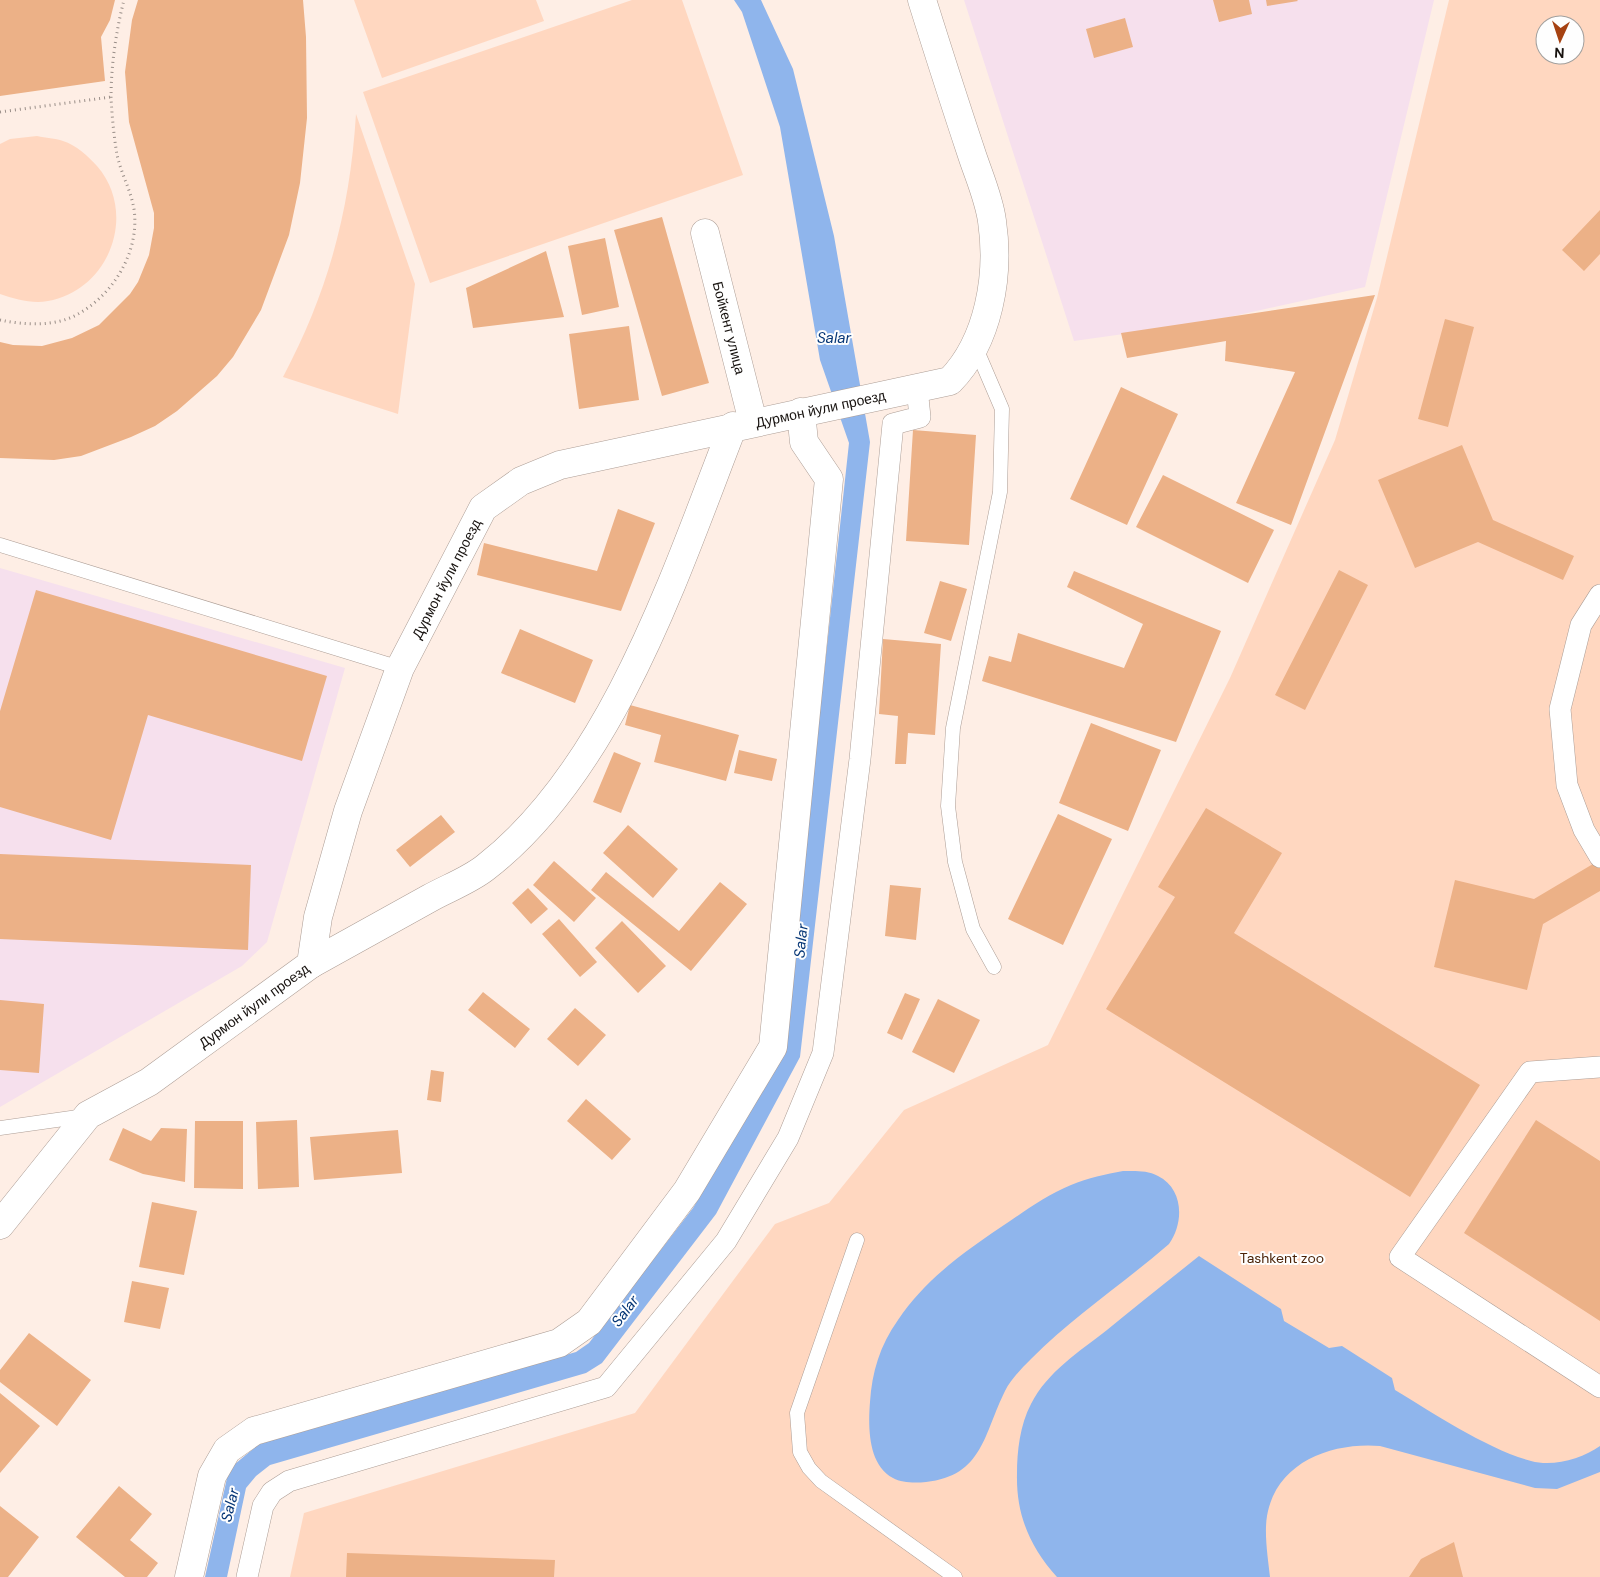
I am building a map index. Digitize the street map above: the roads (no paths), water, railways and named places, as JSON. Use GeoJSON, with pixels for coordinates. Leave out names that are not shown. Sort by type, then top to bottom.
{"type":"FeatureCollection","features":[{"type":"Feature","properties":{"kind":"street","name":"Дурмон йули проезд"},"geometry":{"type":"LineString","coordinates":[[0,1225],[88,1116],[149,1082],[310,964],[318,917],[348,811],[400,668],[484,508],[521,481],[560,465],[743,424],[950,381],[965,366],[983,325],[992,283],[994,261],[992,219],[922,0]]}},
{"type":"Feature","properties":{"kind":"street","name":"Бойкент улица"},"geometry":{"type":"LineString","coordinates":[[704,233],[743,424]]}},
{"type":"Feature","properties":{"kind":"street"},"geometry":{"type":"LineString","coordinates":[[247,1577],[263,1506],[272,1492],[290,1481],[606,1387],[726,1241],[788,1138],[823,1054],[860,759],[893,424],[920,417],[917,388]]}},
{"type":"Feature","properties":{"kind":"street"},"geometry":{"type":"LineString","coordinates":[[189,1577],[212,1476],[227,1450],[254,1431],[559,1343],[589,1322],[687,1191],[773,1046],[829,479],[804,442],[811,410]]}},
{"type":"Feature","properties":{"kind":"street"},"geometry":{"type":"LineString","coordinates":[[310,964],[485,868],[511,845],[560,792],[582,761],[625,684],[663,604],[743,424]]}},
{"type":"Feature","properties":{"kind":"street"},"geometry":{"type":"LineString","coordinates":[[1600,595],[1580,626],[1560,709],[1567,785],[1584,830],[1600,857]]}},
{"type":"Feature","properties":{"kind":"street"},"geometry":{"type":"LineString","coordinates":[[1600,1067],[1530,1072],[1400,1257],[1600,1387]]}},
{"type":"Feature","properties":{"kind":"lane"},"geometry":{"type":"LineString","coordinates":[[975,346],[1002,409],[1000,492],[953,728],[948,806],[955,862],[973,929],[994,967]]}},
{"type":"Feature","properties":{"kind":"lane"},"geometry":{"type":"LineString","coordinates":[[0,545],[400,668]]}},
{"type":"Feature","properties":{"kind":"lane"},"geometry":{"type":"LineString","coordinates":[[0,1128],[88,1116]]}},
{"type":"Feature","properties":{"kind":"lane"},"geometry":{"type":"LineString","coordinates":[[857,1240],[797,1413],[800,1452],[809,1468],[821,1481],[955,1577]]}},
{"type":"Feature","properties":{"kind":"water","name":"Salar"},"geometry":{"type":"Polygon","coordinates":[[[734,0],[761,0],[793,69],[834,236],[870,442],[800,1057],[716,1214],[602,1363],[586,1373],[270,1465],[256,1476],[246,1488],[227,1577],[205,1577],[229,1469],[259,1444],[576,1352],[589,1343],[693,1208],[780,1060],[783,1051],[849,443],[820,360],[780,127],[742,12],[734,0]]]}},
{"type":"Feature","properties":{"kind":"water"},"geometry":{"type":"Polygon","coordinates":[[[1123,1171],[1141,1171],[1154,1174],[1167,1182],[1173,1189],[1179,1207],[1179,1217],[1174,1236],[1169,1244],[1064,1328],[1020,1370],[1005,1391],[986,1437],[971,1462],[945,1478],[926,1482],[904,1482],[893,1478],[885,1472],[874,1455],[871,1444],[869,1412],[871,1391],[875,1369],[886,1339],[909,1305],[949,1265],[1039,1202],[1077,1183],[1097,1176],[1123,1171]]]}},
{"type":"Feature","properties":{"kind":"water"},"geometry":{"type":"Polygon","coordinates":[[[1199,1256],[1281,1309],[1284,1321],[1329,1348],[1342,1346],[1392,1378],[1395,1390],[1480,1440],[1515,1456],[1540,1463],[1567,1461],[1585,1455],[1600,1446],[1600,1472],[1557,1489],[1535,1488],[1380,1446],[1343,1448],[1309,1459],[1294,1469],[1272,1497],[1267,1516],[1266,1531],[1270,1577],[1057,1577],[1047,1566],[1032,1542],[1026,1530],[1019,1503],[1017,1489],[1018,1456],[1020,1438],[1027,1412],[1038,1392],[1055,1372],[1199,1256]]]}},
{"type":"Feature","properties":{"kind":"park label","name":"Tashkent zoo"},"geometry":{"type":"Point","coordinates":[1282,1258]}}]}
